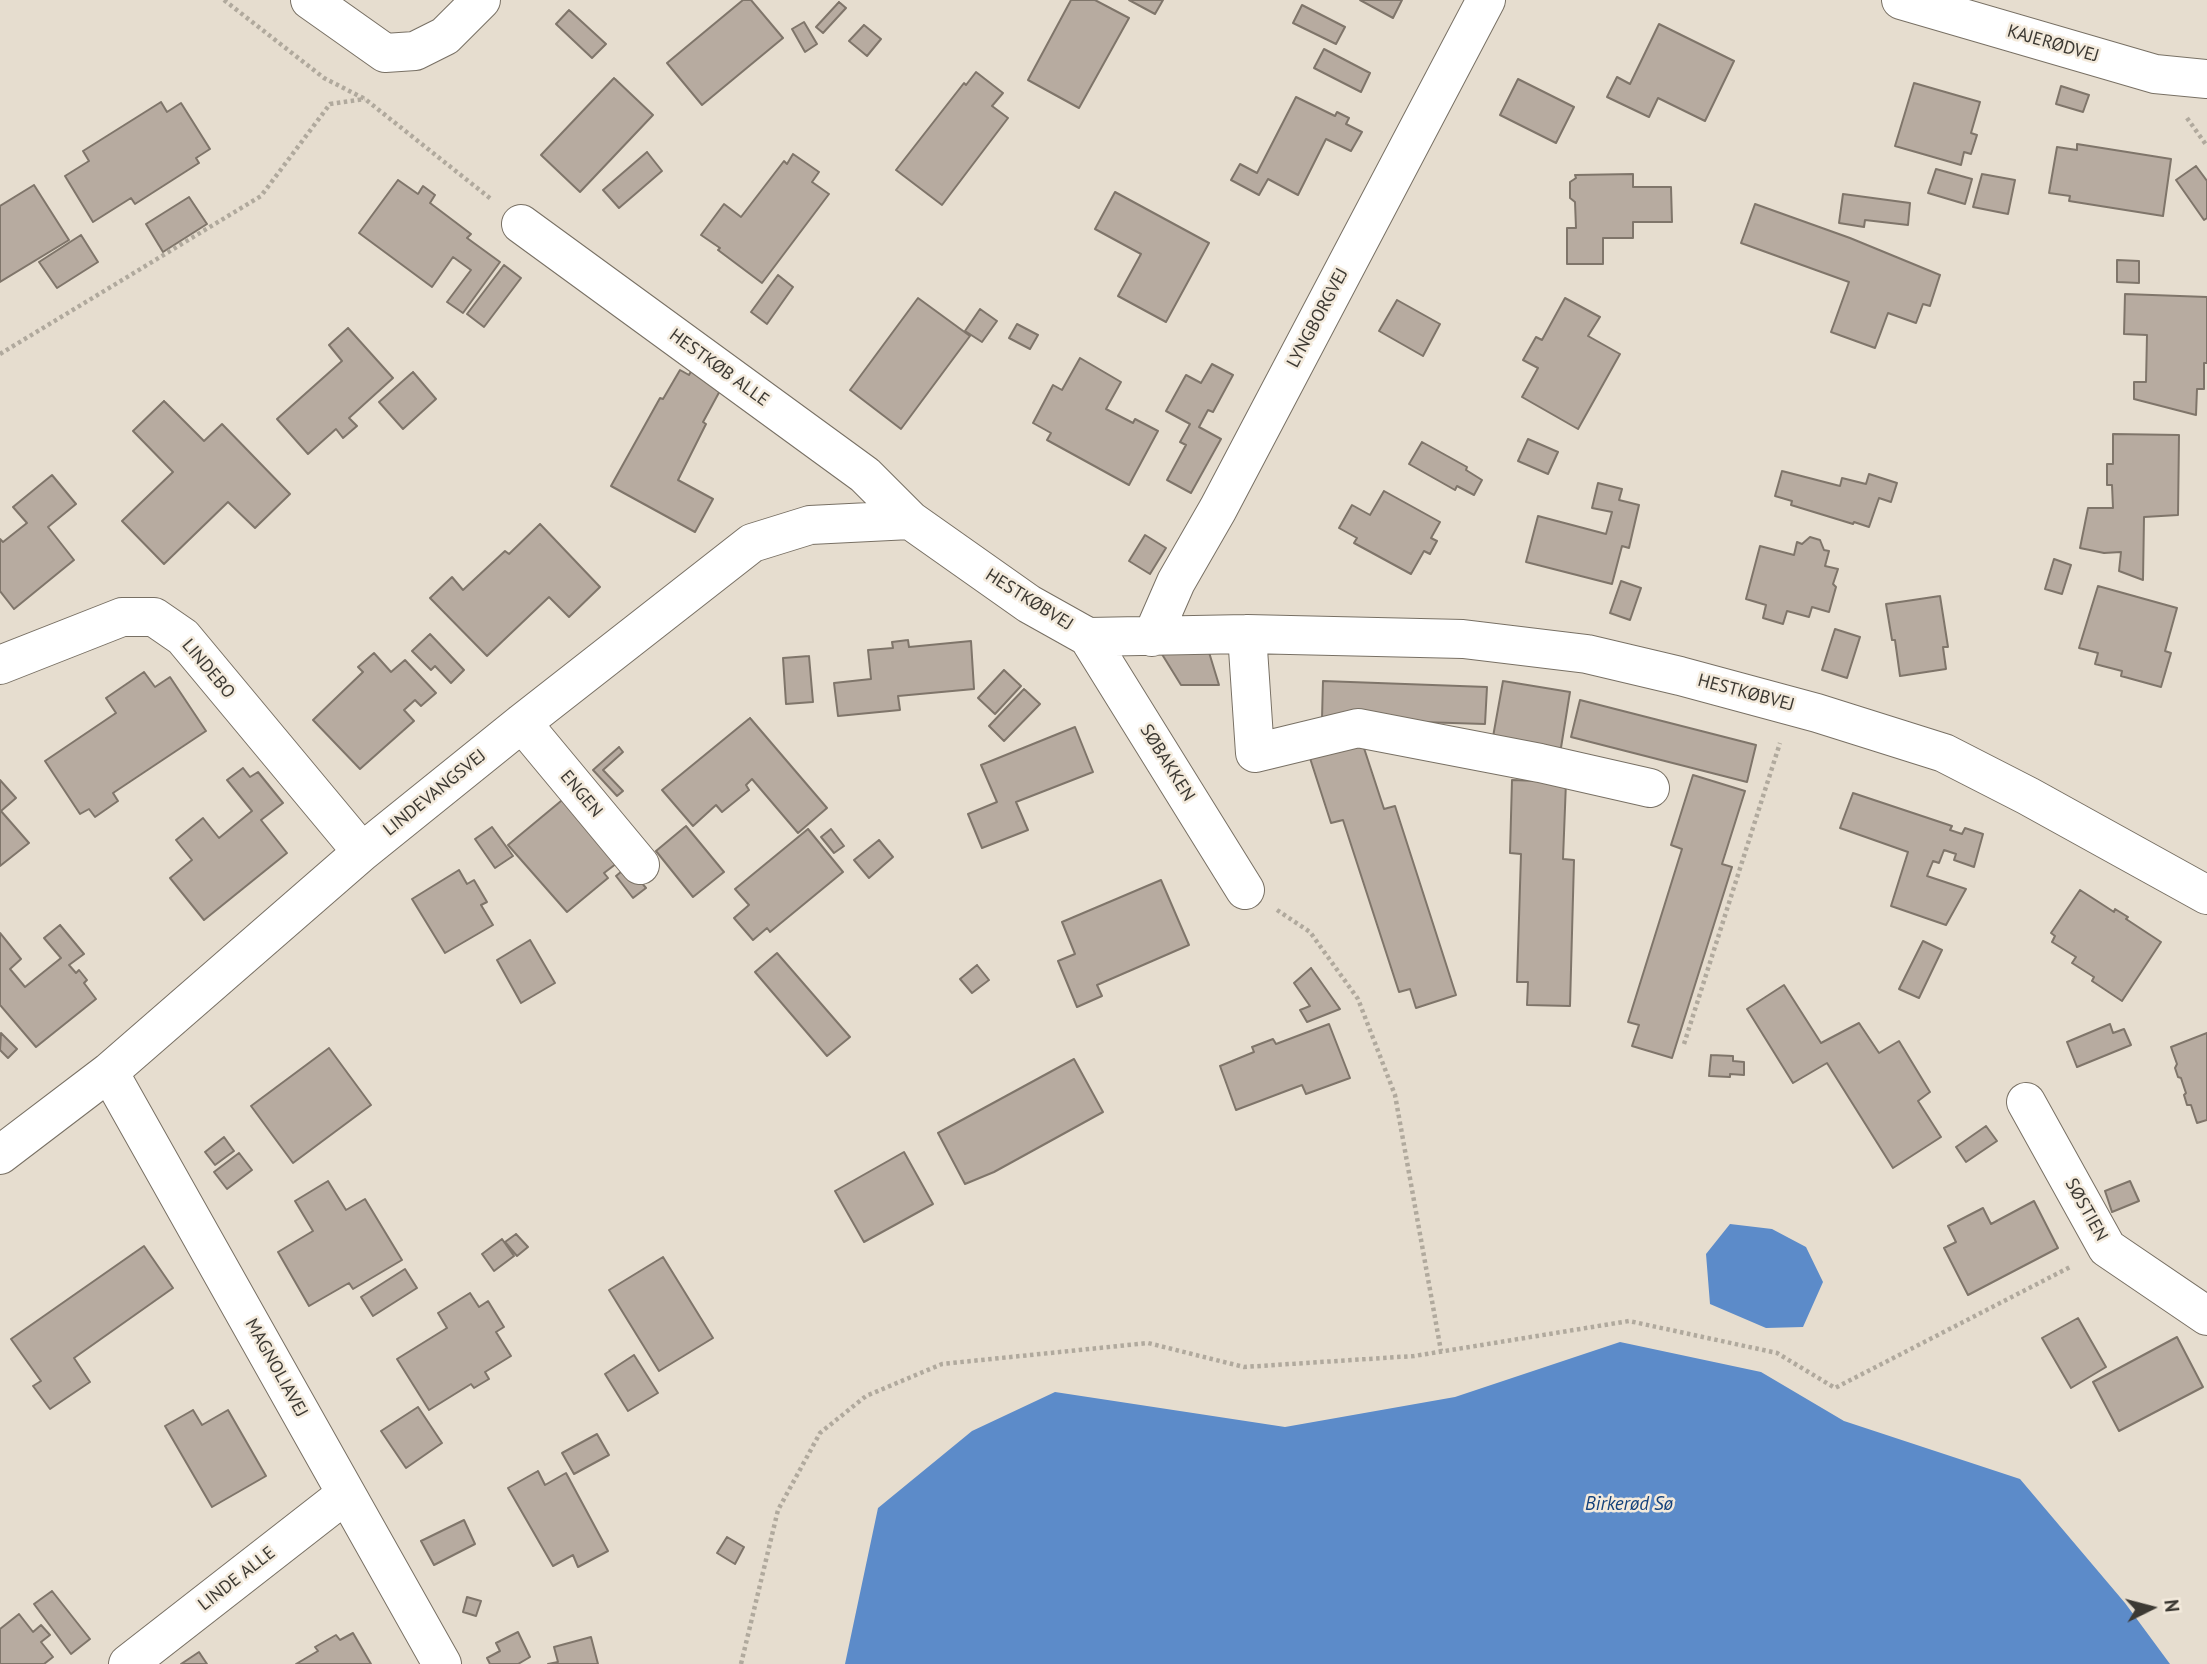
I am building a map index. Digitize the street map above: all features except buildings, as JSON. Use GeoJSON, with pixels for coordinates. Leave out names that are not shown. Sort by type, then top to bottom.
{"type":"FeatureCollection","features":[{"type":"Feature","properties":{"kind":"street"},"geometry":{"type":"LineString","coordinates":[[310,0],[385,53],[415,51],[445,36],[481,0]]}},
{"type":"Feature","properties":{"kind":"street","name":"LYNGBORGVEJ"},"geometry":{"type":"LineString","coordinates":[[1152,637],[1176,582],[1219,509],[1486,0]]}},
{"type":"Feature","properties":{"kind":"street","name":"KAJERØDVEJ"},"geometry":{"type":"LineString","coordinates":[[1901,0],[2155,74],[2207,79]]}},
{"type":"Feature","properties":{"kind":"street","name":"HESTKØB ALLE"},"geometry":{"type":"LineString","coordinates":[[521,224],[865,475],[910,520]]}},
{"type":"Feature","properties":{"kind":"street","name":"HESTKØBVEJ"},"geometry":{"type":"LineString","coordinates":[[910,520],[1029,604],[1088,637],[1247,634],[1464,639],[1587,654],[1792,706],[1944,753],[2207,895]]}},
{"type":"Feature","properties":{"kind":"street","name":"LINDEVANGSVEJ"},"geometry":{"type":"LineString","coordinates":[[0,1155],[109,1072],[362,852],[752,543],[810,525],[910,520]]}},
{"type":"Feature","properties":{"kind":"street","name":"LINDEBO"},"geometry":{"type":"LineString","coordinates":[[0,665],[122,617],[154,617],[183,637],[362,852]]}},
{"type":"Feature","properties":{"kind":"street"},"geometry":{"type":"LineString","coordinates":[[1247,634],[1255,753],[1358,728],[1539,763],[1650,788]]}},
{"type":"Feature","properties":{"kind":"street","name":"SØBAKKEN"},"geometry":{"type":"LineString","coordinates":[[1088,637],[1245,890]]}},
{"type":"Feature","properties":{"kind":"street","name":"ENGEN"},"geometry":{"type":"LineString","coordinates":[[522,723],[640,864]]}},
{"type":"Feature","properties":{"kind":"street","name":"MAGNOLIAVEJ"},"geometry":{"type":"LineString","coordinates":[[109,1072],[442,1664]]}},
{"type":"Feature","properties":{"kind":"street","name":"SØSTIEN"},"geometry":{"type":"LineString","coordinates":[[2026,1102],[2107,1248],[2207,1316]]}},
{"type":"Feature","properties":{"kind":"street","name":"LINDE ALLE"},"geometry":{"type":"LineString","coordinates":[[128,1664],[346,1494]]}},
{"type":"Feature","properties":{"kind":"path"},"geometry":{"type":"LineString","coordinates":[[224,0],[324,78],[365,99],[521,224]]}},
{"type":"Feature","properties":{"kind":"path"},"geometry":{"type":"LineString","coordinates":[[0,354],[261,196],[330,104],[365,99]]}},
{"type":"Feature","properties":{"kind":"path"},"geometry":{"type":"LineString","coordinates":[[1684,1044],[1792,706]]}},
{"type":"Feature","properties":{"kind":"path"},"geometry":{"type":"LineString","coordinates":[[1245,890],[1310,932],[1358,999],[1395,1095],[1441,1351]]}},
{"type":"Feature","properties":{"kind":"path"},"geometry":{"type":"LineString","coordinates":[[741,1664],[778,1510],[820,1433],[866,1396],[943,1364],[1148,1343],[1244,1367],[1414,1356],[1629,1321],[1777,1353],[1835,1388],[2107,1248]]}},
{"type":"Feature","properties":{"kind":"water"},"geometry":{"type":"Polygon","coordinates":[[[1730,1224],[1772,1229],[1806,1247],[1823,1282],[1803,1327],[1766,1328],[1710,1304],[1706,1254],[1730,1224]]]}},
{"type":"Feature","properties":{"kind":"water","name":"Birkerød Sø"},"geometry":{"type":"Polygon","coordinates":[[[1620,1342],[1761,1372],[1844,1421],[2020,1479],[2125,1603],[2170,1664],[845,1664],[878,1508],[972,1431],[1055,1392],[1285,1427],[1455,1397],[1620,1342]]]}}]}
